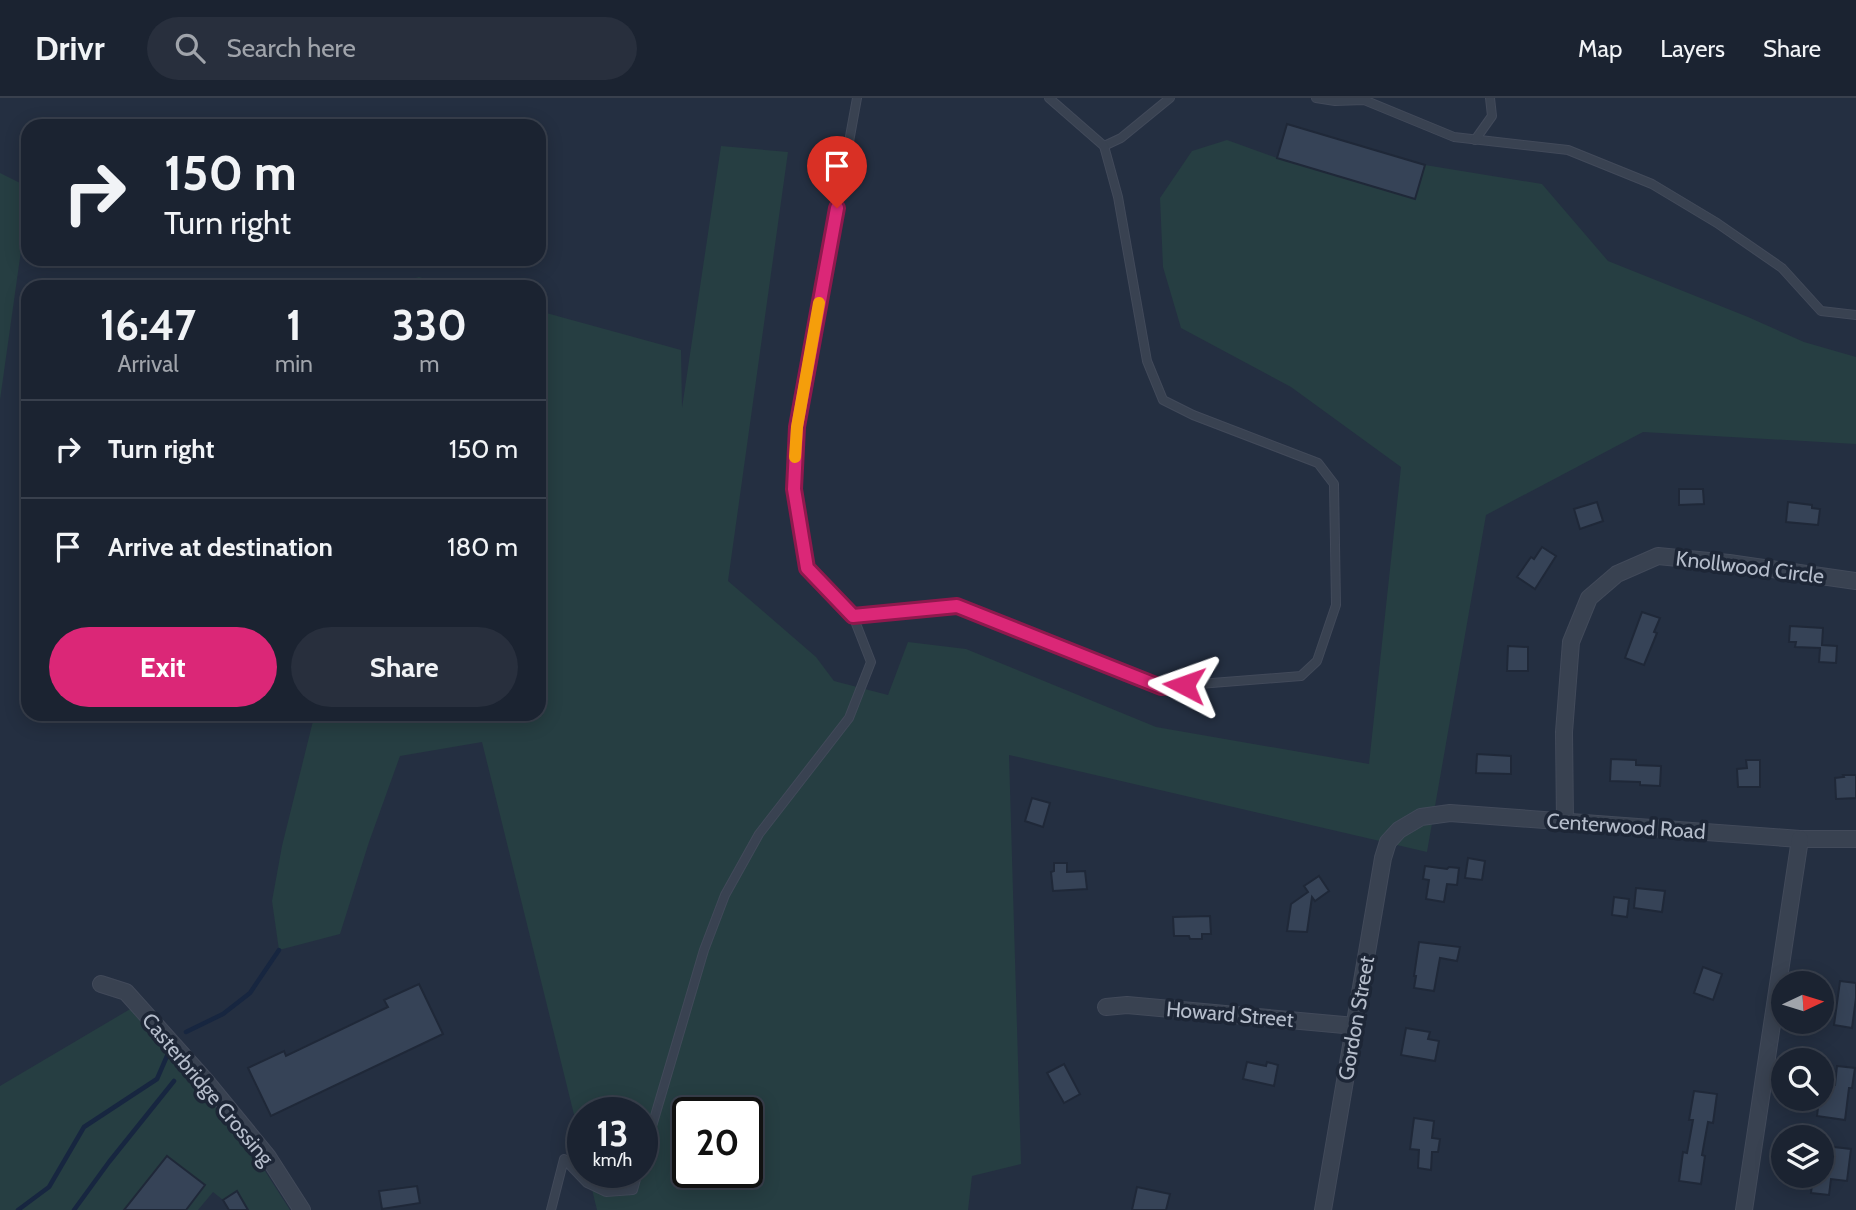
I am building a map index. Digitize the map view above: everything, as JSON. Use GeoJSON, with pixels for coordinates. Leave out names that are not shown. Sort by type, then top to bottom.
{"type":"FeatureCollection","features":[{"type":"Feature","properties":{"kind":"street","name":"Knollwood Circle"},"geometry":{"type":"LineString","coordinates":[[1565,821],[1564,732],[1571,642],[1589,598],[1616,574],[1658,556],[1856,581]]}},
{"type":"Feature","properties":{"kind":"street","name":"Centerwood Road"},"geometry":{"type":"LineString","coordinates":[[1399,830],[1421,817],[1450,813],[1800,839],[1856,839]]}},
{"type":"Feature","properties":{"kind":"street","name":"Gordon Street"},"geometry":{"type":"LineString","coordinates":[[1323,1210],[1383,859],[1388,842],[1399,830]]}},
{"type":"Feature","properties":{"kind":"street"},"geometry":{"type":"LineString","coordinates":[[1744,1210],[1800,839]]}},
{"type":"Feature","properties":{"kind":"street","name":"Casterbridge Crossing"},"geometry":{"type":"LineString","coordinates":[[101,984],[126,992],[205,1080],[268,1157],[302,1210]]}},
{"type":"Feature","properties":{"kind":"street","name":"Howard Street"},"geometry":{"type":"LineString","coordinates":[[1106,1007],[1127,1005],[1354,1026]]}},
{"type":"Feature","properties":{"kind":"lane"},"geometry":{"type":"LineString","coordinates":[[658,1107],[705,950],[725,895],[759,834],[849,718],[871,662],[853,616],[807,568],[794,489],[797,427],[857,98]]}},
{"type":"Feature","properties":{"kind":"lane"},"geometry":{"type":"LineString","coordinates":[[853,616],[957,606],[1161,687],[1301,677],[1317,661],[1336,605],[1335,484],[1318,463],[1193,415],[1163,400],[1147,361],[1118,197],[1104,146],[1049,98]]}},
{"type":"Feature","properties":{"kind":"lane"},"geometry":{"type":"LineString","coordinates":[[1104,146],[1121,138],[1170,98]]}},
{"type":"Feature","properties":{"kind":"lane"},"geometry":{"type":"LineString","coordinates":[[1316,98],[1335,102],[1364,100],[1454,137],[1568,150],[1652,184],[1717,223],[1782,268],[1821,311],[1856,315]]}},
{"type":"Feature","properties":{"kind":"lane"},"geometry":{"type":"LineString","coordinates":[[1475,139],[1492,116],[1490,98]]}},
{"type":"Feature","properties":{"kind":"lane"},"geometry":{"type":"LineString","coordinates":[[551,1210],[564,1159],[567,1162]]}},
{"type":"Feature","properties":{"kind":"lane"},"geometry":{"type":"LineString","coordinates":[[598,1188],[606,1192],[633,1191],[634,1188]]}},
{"type":"Feature","properties":{"kind":"green space"},"geometry":{"type":"Polygon","coordinates":[[[1227,140],[1277,158],[1414,199],[1425,165],[1542,184],[1608,261],[1804,342],[1856,357],[1856,444],[1643,432],[1486,515],[1427,852],[1009,755],[1021,1164],[972,1176],[968,1210],[597,1210],[592,1188],[658,1188],[658,1097],[570,1097],[482,742],[400,756],[340,934],[279,950],[272,901],[282,846],[313,721],[546,721],[546,313],[681,350],[682,408],[721,146],[788,152],[728,581],[816,657],[834,681],[888,695],[908,642],[966,649],[1156,727],[1369,764],[1401,467],[1291,387],[1181,328],[1163,267],[1160,198],[1192,151],[1227,140]]]}},
{"type":"Feature","properties":{"kind":"green space"},"geometry":{"type":"Polygon","coordinates":[[[0,173],[21,184],[21,251],[0,400],[0,173]]]}},
{"type":"Feature","properties":{"kind":"green space"},"geometry":{"type":"Polygon","coordinates":[[[419,277],[430,280],[407,280],[419,277]]]}},
{"type":"Feature","properties":{"kind":"green space"},"geometry":{"type":"Polygon","coordinates":[[[137,1005],[188,1061],[290,1210],[248,1210],[237,1191],[223,1200],[213,1192],[198,1210],[185,1210],[205,1185],[167,1156],[124,1210],[0,1210],[0,1086],[137,1005]]]}},
{"type":"Feature","properties":{"kind":"building"},"geometry":{"type":"Polygon","coordinates":[[[1287,124],[1425,165],[1415,199],[1277,158],[1287,124]]]}},
{"type":"Feature","properties":{"kind":"building"},"geometry":{"type":"Polygon","coordinates":[[[1679,489],[1703,489],[1704,504],[1679,505],[1679,489]]]}},
{"type":"Feature","properties":{"kind":"building"},"geometry":{"type":"Polygon","coordinates":[[[1597,502],[1603,521],[1580,529],[1574,509],[1597,502]]]}},
{"type":"Feature","properties":{"kind":"building"},"geometry":{"type":"Polygon","coordinates":[[[1788,502],[1812,505],[1812,508],[1820,509],[1818,525],[1786,522],[1788,502]]]}},
{"type":"Feature","properties":{"kind":"building"},"geometry":{"type":"Polygon","coordinates":[[[1542,547],[1556,556],[1535,589],[1517,577],[1542,547]]]}},
{"type":"Feature","properties":{"kind":"building"},"geometry":{"type":"Polygon","coordinates":[[[1642,612],[1660,618],[1644,665],[1625,658],[1642,612]]]}},
{"type":"Feature","properties":{"kind":"building"},"geometry":{"type":"Polygon","coordinates":[[[1790,626],[1823,628],[1822,645],[1837,646],[1836,663],[1819,662],[1820,648],[1795,647],[1796,642],[1789,642],[1790,626]]]}},
{"type":"Feature","properties":{"kind":"building"},"geometry":{"type":"Polygon","coordinates":[[[1508,646],[1528,647],[1528,671],[1507,671],[1508,646]]]}},
{"type":"Feature","properties":{"kind":"building"},"geometry":{"type":"Polygon","coordinates":[[[1477,754],[1511,756],[1511,774],[1476,773],[1477,754]]]}},
{"type":"Feature","properties":{"kind":"building"},"geometry":{"type":"Polygon","coordinates":[[[1611,759],[1636,760],[1636,765],[1661,766],[1660,786],[1610,781],[1611,759]]]}},
{"type":"Feature","properties":{"kind":"building"},"geometry":{"type":"Polygon","coordinates":[[[1746,760],[1760,760],[1760,787],[1738,787],[1737,769],[1747,768],[1746,760]]]}},
{"type":"Feature","properties":{"kind":"building"},"geometry":{"type":"Polygon","coordinates":[[[1843,775],[1856,775],[1856,798],[1836,799],[1835,778],[1844,777],[1843,775]]]}},
{"type":"Feature","properties":{"kind":"building"},"geometry":{"type":"Polygon","coordinates":[[[1032,798],[1050,803],[1043,827],[1025,821],[1032,798]]]}},
{"type":"Feature","properties":{"kind":"building"},"geometry":{"type":"Polygon","coordinates":[[[1468,858],[1485,861],[1482,880],[1465,878],[1468,858]]]}},
{"type":"Feature","properties":{"kind":"building"},"geometry":{"type":"Polygon","coordinates":[[[1054,863],[1067,863],[1067,872],[1085,871],[1087,889],[1053,891],[1051,872],[1054,871],[1054,863]]]}},
{"type":"Feature","properties":{"kind":"building"},"geometry":{"type":"Polygon","coordinates":[[[1425,866],[1459,868],[1457,885],[1447,884],[1444,902],[1426,899],[1429,880],[1423,879],[1425,866]]]}},
{"type":"Feature","properties":{"kind":"building"},"geometry":{"type":"Polygon","coordinates":[[[1319,876],[1329,891],[1315,901],[1312,897],[1307,932],[1287,931],[1291,904],[1308,892],[1304,886],[1319,876]]]}},
{"type":"Feature","properties":{"kind":"building"},"geometry":{"type":"Polygon","coordinates":[[[1636,888],[1665,891],[1662,912],[1634,908],[1636,888]]]}},
{"type":"Feature","properties":{"kind":"building"},"geometry":{"type":"Polygon","coordinates":[[[1614,897],[1629,899],[1627,917],[1612,915],[1614,897]]]}},
{"type":"Feature","properties":{"kind":"building"},"geometry":{"type":"Polygon","coordinates":[[[1210,916],[1211,934],[1202,934],[1202,939],[1174,936],[1173,917],[1210,916]]]}},
{"type":"Feature","properties":{"kind":"building"},"geometry":{"type":"Polygon","coordinates":[[[1419,942],[1460,947],[1457,961],[1440,958],[1434,991],[1414,988],[1419,942]]]}},
{"type":"Feature","properties":{"kind":"building"},"geometry":{"type":"Polygon","coordinates":[[[1703,967],[1722,974],[1713,1000],[1694,993],[1703,967]]]}},
{"type":"Feature","properties":{"kind":"building"},"geometry":{"type":"Polygon","coordinates":[[[1840,981],[1856,983],[1852,1028],[1834,1025],[1840,981]]]}},
{"type":"Feature","properties":{"kind":"building"},"geometry":{"type":"Polygon","coordinates":[[[419,984],[443,1034],[271,1116],[248,1068],[284,1051],[286,1056],[388,1007],[384,1000],[419,984]]]}},
{"type":"Feature","properties":{"kind":"building"},"geometry":{"type":"Polygon","coordinates":[[[1406,1028],[1430,1032],[1428,1039],[1439,1041],[1435,1061],[1401,1055],[1406,1028]]]}},
{"type":"Feature","properties":{"kind":"building"},"geometry":{"type":"Polygon","coordinates":[[[1247,1062],[1266,1066],[1267,1062],[1278,1065],[1274,1086],[1243,1079],[1247,1062]]]}},
{"type":"Feature","properties":{"kind":"building"},"geometry":{"type":"Polygon","coordinates":[[[1064,1064],[1080,1094],[1064,1103],[1047,1073],[1064,1064]]]}},
{"type":"Feature","properties":{"kind":"building"},"geometry":{"type":"Polygon","coordinates":[[[1837,1066],[1855,1068],[1852,1088],[1849,1088],[1845,1120],[1817,1116],[1818,1111],[1834,1111],[1837,1066]]]}},
{"type":"Feature","properties":{"kind":"building"},"geometry":{"type":"Polygon","coordinates":[[[1694,1091],[1717,1094],[1713,1123],[1708,1122],[1702,1155],[1705,1156],[1701,1184],[1679,1181],[1683,1152],[1687,1153],[1693,1120],[1689,1120],[1694,1091]]]}},
{"type":"Feature","properties":{"kind":"building"},"geometry":{"type":"Polygon","coordinates":[[[1414,1118],[1434,1121],[1432,1138],[1440,1139],[1438,1152],[1432,1152],[1431,1170],[1418,1168],[1419,1150],[1410,1149],[1414,1118]]]}},
{"type":"Feature","properties":{"kind":"building"},"geometry":{"type":"Polygon","coordinates":[[[1834,1147],[1851,1149],[1847,1181],[1834,1179],[1834,1147]]]}},
{"type":"Feature","properties":{"kind":"building"},"geometry":{"type":"Polygon","coordinates":[[[167,1156],[205,1185],[186,1210],[124,1210],[167,1156]]]}},
{"type":"Feature","properties":{"kind":"building"},"geometry":{"type":"Polygon","coordinates":[[[417,1186],[420,1203],[382,1209],[379,1191],[417,1186]]]}},
{"type":"Feature","properties":{"kind":"building"},"geometry":{"type":"Polygon","coordinates":[[[1137,1187],[1170,1194],[1166,1210],[1132,1210],[1137,1187]]]}},
{"type":"Feature","properties":{"kind":"building"},"geometry":{"type":"Polygon","coordinates":[[[1812,1188],[1830,1188],[1829,1195],[1811,1193],[1812,1188]]]}},
{"type":"Feature","properties":{"kind":"building"},"geometry":{"type":"Polygon","coordinates":[[[237,1191],[248,1210],[229,1210],[223,1200],[237,1191]]]}},
{"type":"Feature","properties":{"kind":"waterway"},"geometry":{"type":"LineString","coordinates":[[186,1032],[223,1014],[250,993],[279,950]]}},
{"type":"Feature","properties":{"kind":"waterway"},"geometry":{"type":"LineString","coordinates":[[18,1210],[49,1187],[84,1127],[157,1079],[167,1056]]}},
{"type":"Feature","properties":{"kind":"waterway"},"geometry":{"type":"LineString","coordinates":[[74,1210],[174,1081]]}},
{"type":"Feature","properties":{"kind":"slow traffic"},"geometry":{"type":"LineString","coordinates":[[795,457],[797,427],[819,303]]}},
{"type":"Feature","properties":{"kind":"route"},"geometry":{"type":"LineString","coordinates":[[837,208],[797,427],[794,489],[807,568],[853,616],[957,606],[1161,687],[1184,685]]}}]}
